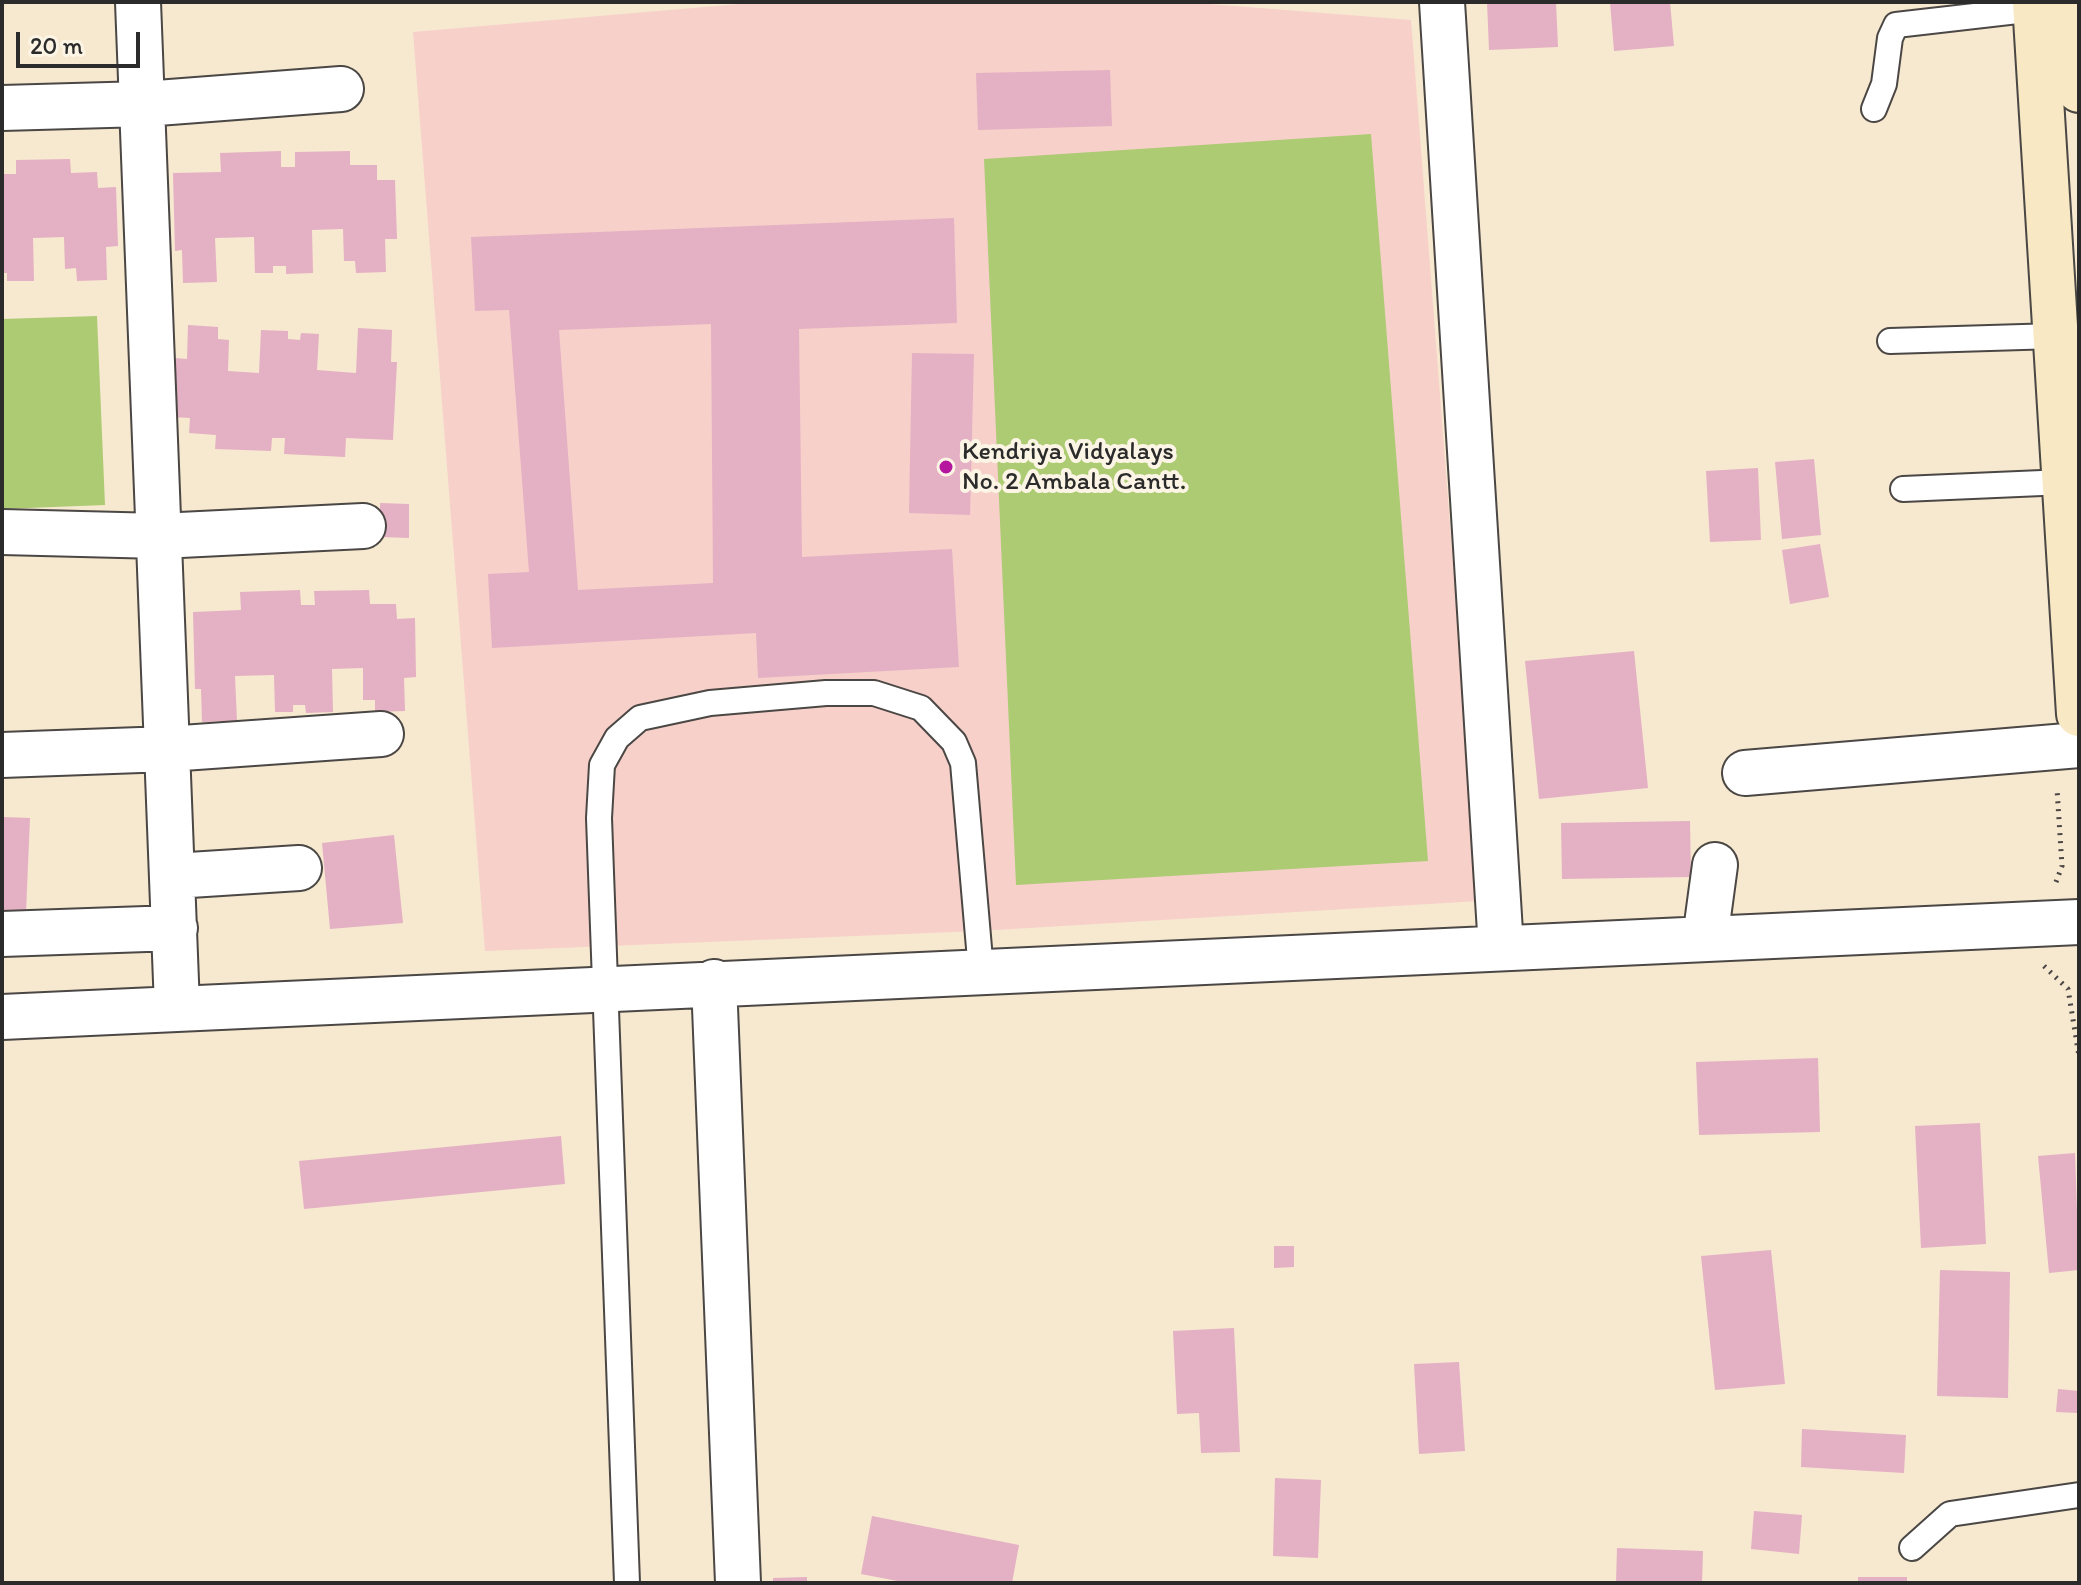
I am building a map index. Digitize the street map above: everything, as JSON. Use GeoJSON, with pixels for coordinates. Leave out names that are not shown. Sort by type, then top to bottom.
{"type":"FeatureCollection","features":[{"type":"Feature","properties":{"kind":"main road"},"geometry":{"type":"LineString","coordinates":[[2048,4],[2079,90]]}},
{"type":"Feature","properties":{"kind":"main road"},"geometry":{"type":"LineString","coordinates":[[2048,4],[2056,336],[2079,714]]}},
{"type":"Feature","properties":{"kind":"street"},"geometry":{"type":"LineString","coordinates":[[138,2],[177,1007]]}},
{"type":"Feature","properties":{"kind":"street"},"geometry":{"type":"LineString","coordinates":[[1442,2],[1501,948]]}},
{"type":"Feature","properties":{"kind":"street"},"geometry":{"type":"LineString","coordinates":[[2,108],[144,104],[341,89]]}},
{"type":"Feature","properties":{"kind":"street"},"geometry":{"type":"LineString","coordinates":[[2,532],[160,536],[363,526]]}},
{"type":"Feature","properties":{"kind":"street"},"geometry":{"type":"LineString","coordinates":[[2,755],[168,749],[381,734]]}},
{"type":"Feature","properties":{"kind":"street"},"geometry":{"type":"LineString","coordinates":[[1745,773],[2068,760]]}},
{"type":"Feature","properties":{"kind":"street"},"geometry":{"type":"LineString","coordinates":[[1705,939],[1715,865]]}},
{"type":"Feature","properties":{"kind":"street"},"geometry":{"type":"LineString","coordinates":[[174,876],[299,868]]}},
{"type":"Feature","properties":{"kind":"street"},"geometry":{"type":"LineString","coordinates":[[2,1017],[1705,939],[2064,907]]}},
{"type":"Feature","properties":{"kind":"street"},"geometry":{"type":"LineString","coordinates":[[2,934],[175,928]]}},
{"type":"Feature","properties":{"kind":"street"},"geometry":{"type":"LineString","coordinates":[[714,982],[738,1583]]}},
{"type":"Feature","properties":{"kind":"lane"},"geometry":{"type":"LineString","coordinates":[[1874,109],[1884,84],[1890,38],[1896,25],[2048,4]]}},
{"type":"Feature","properties":{"kind":"lane"},"geometry":{"type":"LineString","coordinates":[[1890,341],[2056,336]]}},
{"type":"Feature","properties":{"kind":"lane"},"geometry":{"type":"LineString","coordinates":[[1903,489],[2065,482]]}},
{"type":"Feature","properties":{"kind":"lane"},"geometry":{"type":"LineString","coordinates":[[627,1583],[611,1205],[608,987],[599,818],[602,765],[617,738],[640,718],[710,703],[826,693],[874,693],[921,708],[954,742],[963,763],[981,971]]}},
{"type":"Feature","properties":{"kind":"lane"},"geometry":{"type":"LineString","coordinates":[[1912,1548],[1950,1514],[2079,1495]]}},
{"type":"Feature","properties":{"kind":"path"},"geometry":{"type":"LineString","coordinates":[[2064,907],[2062,866],[2068,760]]}},
{"type":"Feature","properties":{"kind":"path"},"geometry":{"type":"LineString","coordinates":[[2043,965],[2068,989],[2077,1024],[2079,1056]]}},
{"type":"Feature","properties":{"kind":"shaded area","name":"Kendriya Vidyalays No. 2 Ambala Cantt."},"geometry":{"type":"Polygon","coordinates":[[[763,2],[1184,2],[1411,20],[1479,901],[979,931],[485,951],[413,32],[763,2]]]}},
{"type":"Feature","properties":{"kind":"green space"},"geometry":{"type":"Polygon","coordinates":[[[1371,134],[1428,861],[1016,885],[984,159],[1371,134]]]}},
{"type":"Feature","properties":{"kind":"green space"},"geometry":{"type":"Polygon","coordinates":[[[97,316],[105,505],[2,509],[2,319],[97,316]]]}},
{"type":"Feature","properties":{"kind":"building"},"geometry":{"type":"Polygon","coordinates":[[[1487,2],[1556,2],[1558,47],[1489,50],[1487,2]]]}},
{"type":"Feature","properties":{"kind":"building"},"geometry":{"type":"Polygon","coordinates":[[[1610,2],[1670,2],[1674,46],[1614,51],[1610,2]]]}},
{"type":"Feature","properties":{"kind":"building"},"geometry":{"type":"Polygon","coordinates":[[[1110,70],[1112,126],[978,130],[976,73],[1110,70]]]}},
{"type":"Feature","properties":{"kind":"building"},"geometry":{"type":"Polygon","coordinates":[[[281,151],[281,167],[295,167],[295,152],[350,151],[350,165],[377,165],[377,180],[395,180],[397,239],[385,239],[386,272],[356,273],[355,261],[344,261],[343,229],[312,230],[313,273],[286,274],[286,266],[273,266],[273,273],[255,273],[254,237],[215,238],[217,282],[183,283],[182,250],[175,251],[173,173],[221,172],[220,153],[281,151]]]}},
{"type":"Feature","properties":{"kind":"building"},"geometry":{"type":"Polygon","coordinates":[[[70,159],[71,173],[97,172],[98,188],[116,187],[118,246],[106,247],[107,280],[77,281],[76,268],[65,269],[64,237],[33,238],[34,281],[7,281],[7,273],[2,273],[2,174],[16,174],[16,160],[70,159]]]}},
{"type":"Feature","properties":{"kind":"building"},"geometry":{"type":"Polygon","coordinates":[[[954,218],[957,323],[799,329],[802,557],[952,549],[959,667],[758,678],[756,633],[492,648],[488,574],[529,572],[509,310],[475,311],[471,237],[954,218]],[[711,324],[559,330],[578,590],[713,583],[711,324]]]}},
{"type":"Feature","properties":{"kind":"building"},"geometry":{"type":"Polygon","coordinates":[[[188,325],[218,327],[218,339],[229,340],[228,371],[259,373],[261,330],[288,331],[288,339],[300,340],[301,333],[319,334],[317,370],[356,373],[358,328],[392,330],[391,362],[397,362],[393,440],[346,438],[345,457],[284,454],[285,438],[272,438],[271,451],[215,449],[216,435],[189,433],[190,418],[172,417],[175,358],[187,359],[188,325]]]}},
{"type":"Feature","properties":{"kind":"building"},"geometry":{"type":"Polygon","coordinates":[[[912,353],[974,354],[970,515],[909,513],[912,353]]]}},
{"type":"Feature","properties":{"kind":"building"},"geometry":{"type":"Polygon","coordinates":[[[1814,459],[1821,535],[1782,539],[1775,462],[1814,459]]]}},
{"type":"Feature","properties":{"kind":"building"},"geometry":{"type":"Polygon","coordinates":[[[1758,468],[1761,540],[1710,542],[1706,471],[1758,468]]]}},
{"type":"Feature","properties":{"kind":"building"},"geometry":{"type":"Polygon","coordinates":[[[380,503],[409,504],[409,538],[380,537],[380,503]]]}},
{"type":"Feature","properties":{"kind":"building"},"geometry":{"type":"Polygon","coordinates":[[[1820,544],[1829,597],[1790,604],[1782,550],[1820,544]]]}},
{"type":"Feature","properties":{"kind":"building"},"geometry":{"type":"Polygon","coordinates":[[[300,590],[301,605],[315,605],[314,591],[369,590],[370,604],[396,604],[397,619],[415,618],[416,677],[404,678],[405,711],[375,712],[375,700],[363,700],[363,668],[332,669],[333,712],[306,713],[305,705],[293,705],[293,712],[275,712],[274,675],[235,676],[237,721],[202,722],[201,689],[195,689],[193,612],[241,610],[240,592],[300,590]]]}},
{"type":"Feature","properties":{"kind":"building"},"geometry":{"type":"Polygon","coordinates":[[[1634,651],[1648,788],[1539,799],[1525,661],[1634,651]]]}},
{"type":"Feature","properties":{"kind":"building"},"geometry":{"type":"Polygon","coordinates":[[[3,817],[30,818],[26,912],[2,911],[3,817]]]}},
{"type":"Feature","properties":{"kind":"building"},"geometry":{"type":"Polygon","coordinates":[[[1690,821],[1691,877],[1562,879],[1561,823],[1690,821]]]}},
{"type":"Feature","properties":{"kind":"building"},"geometry":{"type":"Polygon","coordinates":[[[394,835],[403,923],[330,929],[322,843],[394,835]]]}},
{"type":"Feature","properties":{"kind":"building"},"geometry":{"type":"Polygon","coordinates":[[[1818,1058],[1820,1132],[1699,1135],[1696,1062],[1818,1058]]]}},
{"type":"Feature","properties":{"kind":"building"},"geometry":{"type":"Polygon","coordinates":[[[1980,1123],[1986,1244],[1921,1248],[1915,1126],[1980,1123]]]}},
{"type":"Feature","properties":{"kind":"building"},"geometry":{"type":"Polygon","coordinates":[[[561,1136],[565,1184],[304,1209],[299,1161],[561,1136]]]}},
{"type":"Feature","properties":{"kind":"building"},"geometry":{"type":"Polygon","coordinates":[[[2075,1153],[2079,1270],[2049,1273],[2038,1156],[2075,1153]]]}},
{"type":"Feature","properties":{"kind":"building"},"geometry":{"type":"Polygon","coordinates":[[[1274,1246],[1294,1246],[1294,1267],[1274,1268],[1274,1246]]]}},
{"type":"Feature","properties":{"kind":"building"},"geometry":{"type":"Polygon","coordinates":[[[1771,1250],[1785,1384],[1715,1390],[1701,1256],[1771,1250]]]}},
{"type":"Feature","properties":{"kind":"building"},"geometry":{"type":"Polygon","coordinates":[[[1940,1270],[2010,1272],[2008,1398],[1937,1396],[1940,1270]]]}},
{"type":"Feature","properties":{"kind":"building"},"geometry":{"type":"Polygon","coordinates":[[[1234,1328],[1240,1452],[1201,1453],[1199,1413],[1177,1414],[1173,1331],[1234,1328]]]}},
{"type":"Feature","properties":{"kind":"building"},"geometry":{"type":"Polygon","coordinates":[[[1459,1362],[1465,1451],[1419,1454],[1414,1364],[1459,1362]]]}},
{"type":"Feature","properties":{"kind":"building"},"geometry":{"type":"Polygon","coordinates":[[[2058,1389],[2079,1391],[2078,1413],[2056,1412],[2058,1389]]]}},
{"type":"Feature","properties":{"kind":"building"},"geometry":{"type":"Polygon","coordinates":[[[1802,1429],[1906,1435],[1904,1473],[1801,1467],[1802,1429]]]}},
{"type":"Feature","properties":{"kind":"building"},"geometry":{"type":"Polygon","coordinates":[[[1275,1478],[1321,1480],[1318,1558],[1273,1556],[1275,1478]]]}},
{"type":"Feature","properties":{"kind":"building"},"geometry":{"type":"Polygon","coordinates":[[[1754,1511],[1802,1515],[1799,1554],[1751,1549],[1754,1511]]]}},
{"type":"Feature","properties":{"kind":"building"},"geometry":{"type":"Polygon","coordinates":[[[872,1516],[1019,1545],[1012,1583],[908,1583],[861,1574],[872,1516]]]}},
{"type":"Feature","properties":{"kind":"building"},"geometry":{"type":"Polygon","coordinates":[[[1617,1548],[1703,1551],[1702,1583],[1616,1583],[1617,1548]]]}},
{"type":"Feature","properties":{"kind":"building"},"geometry":{"type":"Polygon","coordinates":[[[807,1577],[807,1583],[773,1583],[773,1578],[807,1577]]]}},
{"type":"Feature","properties":{"kind":"building"},"geometry":{"type":"Polygon","coordinates":[[[1858,1577],[1907,1577],[1907,1583],[1858,1583],[1858,1577]]]}},
{"type":"Feature","properties":{"kind":"place","name":"Kendriya Vidyalays No. 2 Ambala Cantt."},"geometry":{"type":"Point","coordinates":[946,467]}}]}
